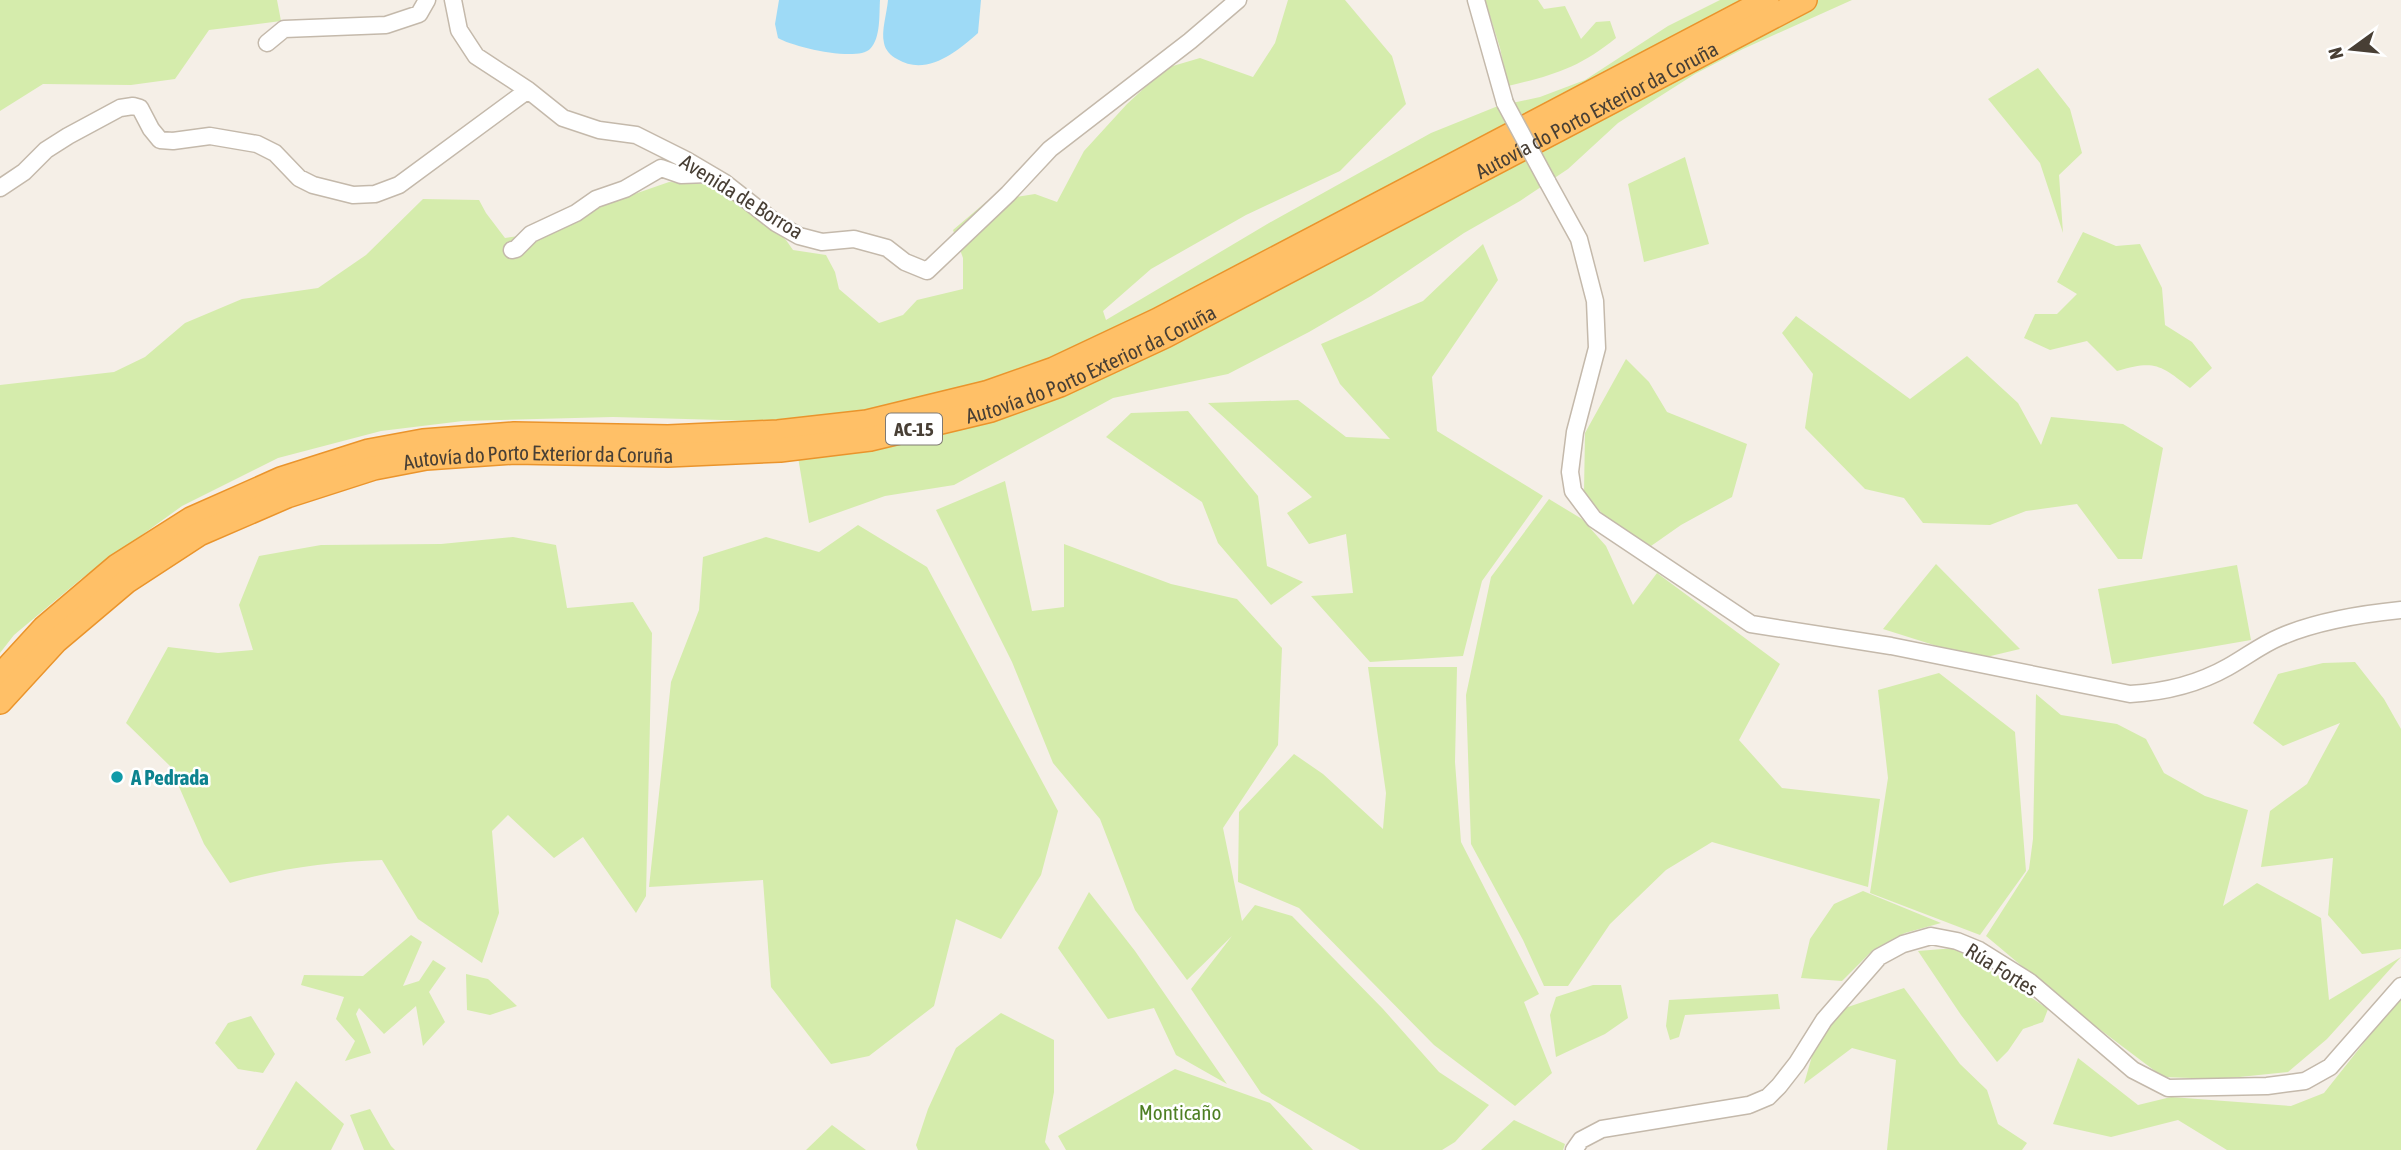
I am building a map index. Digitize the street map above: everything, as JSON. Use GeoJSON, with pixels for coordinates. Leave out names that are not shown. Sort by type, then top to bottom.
{"type":"FeatureCollection","features":[{"type":"Feature","properties":{"kind":"highway","name":"Autovía do Porto Exterior da Coruña"},"geometry":{"type":"LineString","coordinates":[[0,676],[44,628],[117,566],[191,519],[281,479],[369,451],[423,441],[514,434],[668,437],[778,432],[854,424],[986,393],[1054,369],[1157,320],[1768,0]]}},
{"type":"Feature","properties":{"kind":"highway","name":"Autovía do Porto Exterior da Coruña"},"geometry":{"type":"LineString","coordinates":[[0,702],[56,641],[127,581],[199,534],[287,496],[373,468],[426,458],[515,452],[668,454],[780,450],[857,441],[991,410],[1060,386],[1165,336],[1805,0]]}},
{"type":"Feature","properties":{"kind":"street"},"geometry":{"type":"LineString","coordinates":[[267,43],[284,29],[386,25],[419,14],[427,0]]}},
{"type":"Feature","properties":{"kind":"street","name":"Avenida de Borroa"},"geometry":{"type":"LineString","coordinates":[[453,0],[459,30],[476,56],[528,90],[563,118],[599,130],[636,135],[725,183],[776,223],[799,236],[822,242],[854,239],[887,248],[905,262],[927,271],[1050,149],[1180,50],[1238,0]]}},
{"type":"Feature","properties":{"kind":"street"},"geometry":{"type":"LineString","coordinates":[[1476,0],[1505,103],[1579,239],[1595,301],[1597,348],[1575,432],[1570,472],[1573,491],[1594,519],[1751,624],[1891,646],[2130,694],[2166,690],[2206,678],[2283,635],[2335,621],[2401,610]]}},
{"type":"Feature","properties":{"kind":"street"},"geometry":{"type":"LineString","coordinates":[[0,188],[24,172],[57,143],[120,108],[133,106],[140,108],[160,140],[210,136],[257,144],[275,153],[299,178],[313,186],[353,195],[374,194],[399,185],[528,90]]}},
{"type":"Feature","properties":{"kind":"street"},"geometry":{"type":"LineString","coordinates":[[512,250],[531,234],[576,213],[596,199],[625,189],[661,168],[681,175],[709,174]]}},
{"type":"Feature","properties":{"kind":"street","name":"Rúa Fortes"},"geometry":{"type":"LineString","coordinates":[[1574,1150],[1581,1140],[1602,1129],[1749,1105],[1768,1097],[1797,1063],[1825,1020],[1879,957],[1903,944],[1931,936],[1956,941],[1979,950],[2030,982],[2133,1070],[2168,1088],[2267,1086],[2305,1081],[2330,1067],[2401,986]]}},
{"type":"Feature","properties":{"kind":"green space"},"geometry":{"type":"Polygon","coordinates":[[[0,0],[277,0],[281,21],[209,30],[175,79],[131,85],[43,84],[0,111],[0,0]]]}},
{"type":"Feature","properties":{"kind":"green space"},"geometry":{"type":"Polygon","coordinates":[[[1288,0],[1345,0],[1392,56],[1406,104],[1340,171],[1246,215],[1151,269],[1103,311],[1106,320],[1269,223],[1431,133],[1498,106],[1540,97],[1585,80],[1668,26],[1720,0],[1852,0],[1743,49],[1695,74],[1618,123],[1568,169],[1464,233],[1371,296],[1309,332],[1228,374],[1113,398],[954,485],[885,496],[809,523],[798,457],[804,418],[758,421],[613,417],[463,421],[381,431],[278,458],[182,506],[81,579],[14,635],[0,653],[0,385],[114,372],[145,357],[185,323],[242,299],[318,288],[366,255],[423,199],[479,200],[505,238],[554,231],[600,206],[669,182],[708,184],[758,215],[786,240],[793,250],[826,255],[835,272],[839,289],[879,323],[903,315],[917,300],[963,289],[963,258],[953,230],[986,202],[1035,194],[1057,202],[1084,151],[1127,104],[1166,68],[1200,58],[1253,77],[1275,43],[1288,0]]]}},
{"type":"Feature","properties":{"kind":"green space"},"geometry":{"type":"Polygon","coordinates":[[[1485,0],[1538,0],[1544,9],[1565,6],[1581,39],[1596,22],[1610,21],[1616,38],[1590,57],[1565,69],[1508,86],[1485,0]]]}},
{"type":"Feature","properties":{"kind":"green space"},"geometry":{"type":"Polygon","coordinates":[[[2038,68],[2070,109],[2082,153],[2059,175],[2063,233],[2040,163],[1988,99],[2038,68]]]}},
{"type":"Feature","properties":{"kind":"green space"},"geometry":{"type":"Polygon","coordinates":[[[1685,157],[1709,244],[1644,262],[1628,184],[1685,157]]]}},
{"type":"Feature","properties":{"kind":"green space"},"geometry":{"type":"Polygon","coordinates":[[[2083,232],[2116,246],[2140,244],[2162,288],[2165,325],[2192,342],[2212,368],[2190,388],[2156,366],[2117,371],[2087,341],[2050,350],[2024,338],[2035,314],[2057,314],[2077,294],[2057,282],[2083,232]]]}},
{"type":"Feature","properties":{"kind":"green space"},"geometry":{"type":"Polygon","coordinates":[[[1483,244],[1498,280],[1432,377],[1437,431],[1543,496],[1482,581],[1463,656],[1370,662],[1311,596],[1353,593],[1346,534],[1309,544],[1287,513],[1312,497],[1208,403],[1298,400],[1346,437],[1390,439],[1340,384],[1321,344],[1423,301],[1483,244]]]}},
{"type":"Feature","properties":{"kind":"green space"},"geometry":{"type":"Polygon","coordinates":[[[1796,316],[1910,399],[1967,356],[2018,403],[2041,445],[2051,417],[2123,424],[2163,448],[2142,559],[2118,559],[2077,504],[2026,511],[1990,525],[1923,523],[1904,498],[1865,489],[1805,428],[1813,374],[1782,333],[1796,316]]]}},
{"type":"Feature","properties":{"kind":"green space"},"geometry":{"type":"Polygon","coordinates":[[[1626,359],[1649,382],[1667,412],[1747,444],[1732,497],[1681,525],[1651,546],[1605,517],[1584,492],[1585,433],[1626,359]]]}},
{"type":"Feature","properties":{"kind":"green space"},"geometry":{"type":"Polygon","coordinates":[[[1188,411],[1258,496],[1267,566],[1303,582],[1271,605],[1218,543],[1202,502],[1106,437],[1131,413],[1188,411]]]}},
{"type":"Feature","properties":{"kind":"green space"},"geometry":{"type":"Polygon","coordinates":[[[1005,481],[1032,611],[1064,607],[1064,544],[1171,584],[1237,599],[1282,648],[1278,745],[1223,828],[1242,921],[1255,905],[1292,916],[1383,1009],[1439,1072],[1489,1105],[1455,1142],[1442,1150],[1360,1150],[1261,1093],[1191,989],[1232,936],[1187,980],[1135,910],[1100,819],[1053,763],[1012,662],[936,510],[1005,481]]]}},
{"type":"Feature","properties":{"kind":"green space"},"geometry":{"type":"Polygon","coordinates":[[[1549,499],[1582,519],[1606,546],[1633,605],[1657,573],[1780,664],[1739,740],[1782,788],[1880,799],[1868,887],[1712,842],[1666,870],[1610,924],[1568,986],[1544,986],[1523,940],[1471,844],[1466,695],[1491,577],[1549,499]]]}},
{"type":"Feature","properties":{"kind":"green space"},"geometry":{"type":"Polygon","coordinates":[[[858,525],[927,567],[1058,811],[1041,875],[1001,939],[956,919],[934,1006],[869,1056],[831,1064],[771,987],[763,880],[649,887],[671,682],[699,610],[703,557],[766,537],[819,552],[858,525]]]}},
{"type":"Feature","properties":{"kind":"green space"},"geometry":{"type":"Polygon","coordinates":[[[513,537],[556,545],[567,608],[633,602],[652,633],[646,896],[636,913],[583,837],[554,858],[508,815],[492,831],[499,913],[482,963],[418,919],[382,860],[305,867],[230,883],[204,844],[170,766],[126,723],[168,647],[218,653],[253,650],[239,605],[259,556],[321,545],[441,544],[513,537]]]}},
{"type":"Feature","properties":{"kind":"green space"},"geometry":{"type":"Polygon","coordinates":[[[1936,564],[2020,649],[1978,659],[1883,629],[1936,564]]]}},
{"type":"Feature","properties":{"kind":"green space"},"geometry":{"type":"Polygon","coordinates":[[[2237,565],[2251,640],[2112,664],[2098,589],[2237,565]]]}},
{"type":"Feature","properties":{"kind":"green space"},"geometry":{"type":"Polygon","coordinates":[[[2355,662],[2384,699],[2401,729],[2401,949],[2362,954],[2328,915],[2333,858],[2261,867],[2270,811],[2307,784],[2340,723],[2283,746],[2253,723],[2278,674],[2323,663],[2355,662]]]}},
{"type":"Feature","properties":{"kind":"green space"},"geometry":{"type":"Polygon","coordinates":[[[1368,667],[1457,667],[1455,762],[1461,842],[1539,994],[1524,1002],[1552,1073],[1515,1106],[1434,1045],[1299,908],[1238,882],[1239,812],[1294,754],[1323,774],[1383,829],[1386,793],[1368,667]]]}},
{"type":"Feature","properties":{"kind":"green space"},"geometry":{"type":"Polygon","coordinates":[[[1939,673],[2015,732],[2026,871],[1980,935],[1870,893],[1888,778],[1878,690],[1939,673]]]}},
{"type":"Feature","properties":{"kind":"green space"},"geometry":{"type":"Polygon","coordinates":[[[2036,694],[2061,715],[2117,724],[2146,739],[2164,773],[2205,796],[2248,810],[2223,906],[2257,883],[2321,918],[2329,1000],[2401,957],[2327,1039],[2288,1072],[2220,1079],[2163,1077],[2074,1010],[1986,936],[2029,869],[2033,839],[2036,694]]]}},
{"type":"Feature","properties":{"kind":"green space"},"geometry":{"type":"Polygon","coordinates":[[[1863,891],[1941,923],[1905,933],[1873,950],[1842,981],[1801,978],[1810,939],[1834,904],[1863,891]]]}},
{"type":"Feature","properties":{"kind":"green space"},"geometry":{"type":"Polygon","coordinates":[[[1089,892],[1135,951],[1227,1084],[1176,1055],[1154,1008],[1108,1019],[1058,948],[1089,892]]]}},
{"type":"Feature","properties":{"kind":"green space"},"geometry":{"type":"Polygon","coordinates":[[[411,935],[422,942],[403,986],[419,981],[433,960],[446,968],[429,992],[445,1022],[423,1046],[416,1006],[384,1034],[359,1008],[356,1014],[371,1053],[345,1061],[355,1041],[336,1019],[344,997],[301,985],[304,975],[363,976],[411,935]]]}},
{"type":"Feature","properties":{"kind":"green space"},"geometry":{"type":"Polygon","coordinates":[[[1955,948],[2048,1009],[2043,1022],[2023,1029],[1997,1062],[1918,951],[1955,948]]]}},
{"type":"Feature","properties":{"kind":"green space"},"geometry":{"type":"Polygon","coordinates":[[[466,974],[488,979],[517,1006],[490,1015],[467,1010],[466,974]]]}},
{"type":"Feature","properties":{"kind":"green space"},"geometry":{"type":"Polygon","coordinates":[[[1593,985],[1621,985],[1628,1018],[1605,1034],[1556,1057],[1550,1015],[1556,997],[1593,985]]]}},
{"type":"Feature","properties":{"kind":"green space"},"geometry":{"type":"Polygon","coordinates":[[[1904,988],[1960,1064],[1987,1090],[1998,1124],[2027,1143],[2022,1150],[1887,1150],[1896,1060],[1852,1048],[1804,1084],[1814,1049],[1842,1009],[1904,988]]]}},
{"type":"Feature","properties":{"kind":"green space"},"geometry":{"type":"Polygon","coordinates":[[[1778,994],[1780,1009],[1685,1015],[1679,1037],[1670,1040],[1666,1026],[1669,1000],[1778,994]]]}},
{"type":"Feature","properties":{"kind":"green space"},"geometry":{"type":"Polygon","coordinates":[[[2401,996],[2401,1150],[2227,1150],[2178,1120],[2111,1137],[2053,1124],[2078,1058],[2138,1105],[2171,1097],[2291,1106],[2324,1093],[2401,996]]]}},
{"type":"Feature","properties":{"kind":"green space"},"geometry":{"type":"Polygon","coordinates":[[[1001,1013],[1054,1040],[1054,1092],[1045,1142],[1050,1150],[918,1150],[916,1145],[928,1109],[956,1048],[1001,1013]]]}},
{"type":"Feature","properties":{"kind":"green space"},"geometry":{"type":"Polygon","coordinates":[[[251,1016],[275,1054],[263,1073],[238,1069],[215,1043],[228,1023],[251,1016]]]}},
{"type":"Feature","properties":{"kind":"green space","name":"Monticaño"},"geometry":{"type":"Polygon","coordinates":[[[1175,1069],[1270,1103],[1313,1150],[1066,1150],[1058,1136],[1175,1069]]]}},
{"type":"Feature","properties":{"kind":"green space"},"geometry":{"type":"Polygon","coordinates":[[[296,1081],[344,1124],[331,1150],[256,1150],[296,1081]]]}},
{"type":"Feature","properties":{"kind":"green space"},"geometry":{"type":"Polygon","coordinates":[[[370,1109],[395,1150],[364,1150],[350,1115],[370,1109]]]}},
{"type":"Feature","properties":{"kind":"green space"},"geometry":{"type":"Polygon","coordinates":[[[1514,1120],[1565,1144],[1563,1150],[1481,1150],[1514,1120]]]}},
{"type":"Feature","properties":{"kind":"green space"},"geometry":{"type":"Polygon","coordinates":[[[832,1125],[866,1150],[806,1150],[832,1125]]]}},
{"type":"Feature","properties":{"kind":"water"},"geometry":{"type":"Polygon","coordinates":[[[779,0],[880,0],[879,26],[874,44],[863,53],[839,54],[786,42],[778,38],[775,24],[779,0]]]}},
{"type":"Feature","properties":{"kind":"water"},"geometry":{"type":"Polygon","coordinates":[[[888,0],[981,0],[978,33],[961,48],[940,60],[930,64],[908,64],[893,56],[885,46],[883,33],[888,0]]]}},
{"type":"Feature","properties":{"kind":"place","name":"A Pedrada"},"geometry":{"type":"Point","coordinates":[117,777]}}]}
